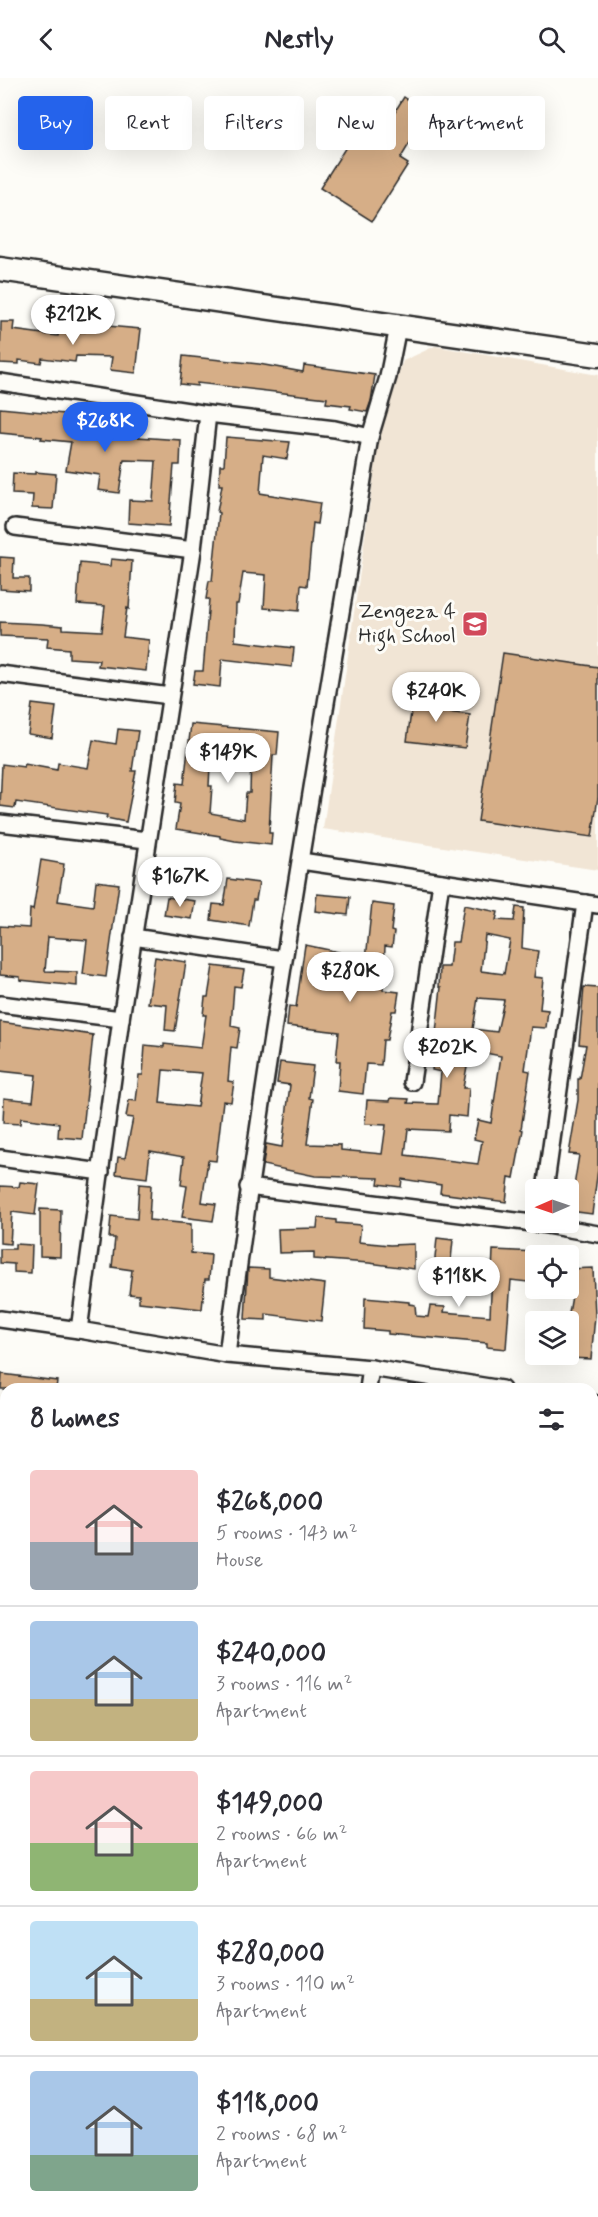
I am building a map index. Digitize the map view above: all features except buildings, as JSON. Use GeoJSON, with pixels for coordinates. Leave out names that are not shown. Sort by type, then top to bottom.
{"type":"FeatureCollection","features":[{"type":"Feature","properties":{"kind":"street"},"geometry":{"type":"LineString","coordinates":[[0,269],[598,355]]}},
{"type":"Feature","properties":{"kind":"street"},"geometry":{"type":"LineString","coordinates":[[227,1355],[248,1186],[283,959],[370,437],[388,376],[398,327]]}},
{"type":"Feature","properties":{"kind":"street"},"geometry":{"type":"LineString","coordinates":[[0,382],[208,414],[335,429],[370,437]]}},
{"type":"Feature","properties":{"kind":"street"},"geometry":{"type":"LineString","coordinates":[[79,1330],[147,840],[193,550],[208,414]]}},
{"type":"Feature","properties":{"kind":"street"},"geometry":{"type":"LineString","coordinates":[[15,527],[193,550]]}},
{"type":"Feature","properties":{"kind":"street"},"geometry":{"type":"LineString","coordinates":[[0,674],[170,696]]}},
{"type":"Feature","properties":{"kind":"street"},"geometry":{"type":"LineString","coordinates":[[0,824],[147,840]]}},
{"type":"Feature","properties":{"kind":"street"},"geometry":{"type":"LineString","coordinates":[[301,861],[591,904],[547,1179]]}},
{"type":"Feature","properties":{"kind":"street"},"geometry":{"type":"LineString","coordinates":[[411,1082],[441,882]]}},
{"type":"Feature","properties":{"kind":"street"},"geometry":{"type":"LineString","coordinates":[[133,937],[283,959]]}},
{"type":"Feature","properties":{"kind":"street"},"geometry":{"type":"LineString","coordinates":[[0,1004],[121,1019]]}},
{"type":"Feature","properties":{"kind":"street"},"geometry":{"type":"LineString","coordinates":[[0,1158],[100,1172]]}},
{"type":"Feature","properties":{"kind":"street"},"geometry":{"type":"LineString","coordinates":[[248,1186],[525,1221]]}},
{"type":"Feature","properties":{"kind":"street"},"geometry":{"type":"LineString","coordinates":[[579,1230],[598,1234]]}},
{"type":"Feature","properties":{"kind":"street"},"geometry":{"type":"LineString","coordinates":[[0,1319],[227,1355],[371,1368],[465,1383]]}},
{"type":"Feature","properties":{"kind":"street"},"geometry":{"type":"LineString","coordinates":[[369,1383],[371,1368]]}},
{"type":"Feature","properties":{"kind":"shaded area","name":"Zengeza 4 High School"},"geometry":{"type":"Polygon","coordinates":[[[435,346],[598,375],[598,870],[323,829],[382,418],[403,361],[435,346]]]}},
{"type":"Feature","properties":{"kind":"place","name":"Zengeza 4 High School"},"geometry":{"type":"Point","coordinates":[475,624]}}]}
